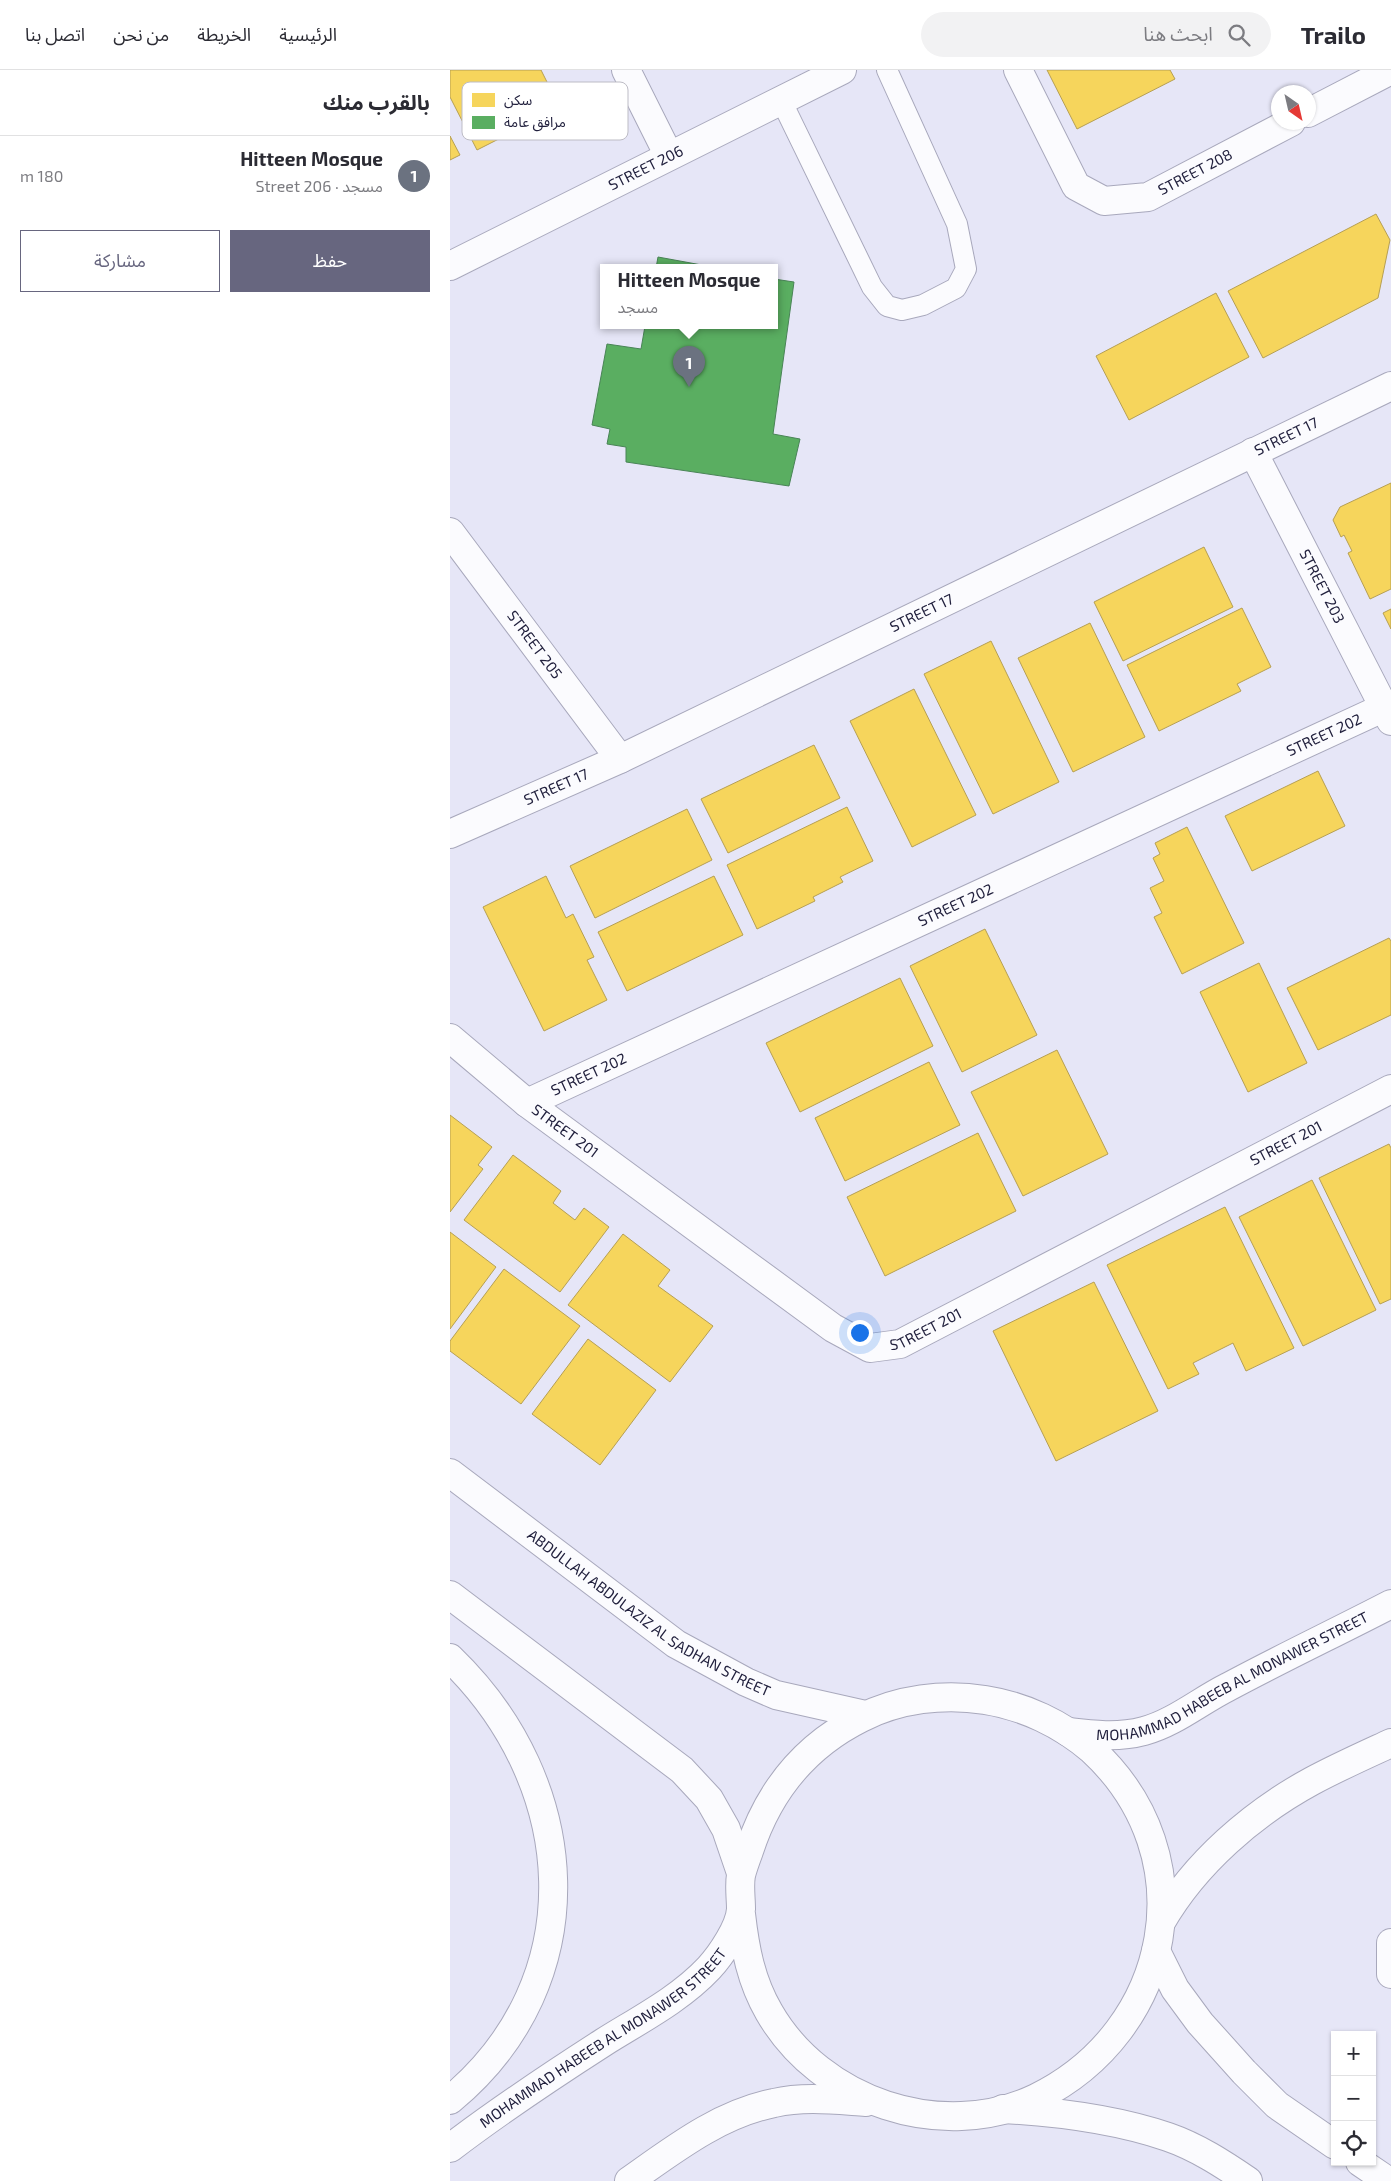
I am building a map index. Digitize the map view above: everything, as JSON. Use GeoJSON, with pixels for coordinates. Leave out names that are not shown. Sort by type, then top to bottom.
{"type":"FeatureCollection","features":[{"type":"Feature","properties":{"kind":"street"},"geometry":{"type":"LineString","coordinates":[[626,70],[669,156]]}},
{"type":"Feature","properties":{"kind":"street","name":"STREET 206"},"geometry":{"type":"LineString","coordinates":[[450,266],[842,70]]}},
{"type":"Feature","properties":{"kind":"street","name":"STREET 208"},"geometry":{"type":"LineString","coordinates":[[1018,70],[1076,186],[1104,201],[1148,196],[1276,130]]}},
{"type":"Feature","properties":{"kind":"street"},"geometry":{"type":"LineString","coordinates":[[1316,109],[1391,70]]}},
{"type":"Feature","properties":{"kind":"street","name":"STREET 17"},"geometry":{"type":"LineString","coordinates":[[450,834],[620,759],[1391,386]]}},
{"type":"Feature","properties":{"kind":"street","name":"STREET 203"},"geometry":{"type":"LineString","coordinates":[[1253,452],[1388,714]]}},
{"type":"Feature","properties":{"kind":"street","name":"STREET 205"},"geometry":{"type":"LineString","coordinates":[[450,532],[620,759]]}},
{"type":"Feature","properties":{"kind":"street","name":"STREET 202"},"geometry":{"type":"LineString","coordinates":[[527,1103],[1388,714]]}},
{"type":"Feature","properties":{"kind":"street","name":"STREET 201"},"geometry":{"type":"LineString","coordinates":[[450,1038],[527,1103],[833,1328],[870,1348],[900,1344],[1391,1089]]}},
{"type":"Feature","properties":{"kind":"street","name":"ABDULLAH ABDULAZIZ AL SADHAN STREET"},"geometry":{"type":"LineString","coordinates":[[450,1473],[676,1644],[746,1682],[776,1695],[865,1715]]}},
{"type":"Feature","properties":{"kind":"street"},"geometry":{"type":"LineString","coordinates":[[450,1595],[682,1770],[709,1799],[726,1828],[741,1873],[741,1914],[745,1949],[754,1982],[770,2013],[790,2042],[821,2072],[842,2087],[874,2102],[925,2115],[978,2114],[1028,2101],[1073,2077],[1105,2048],[1126,2021],[1139,1999],[1156,1951],[1161,1922],[1160,1883],[1156,1860],[1141,1817],[1131,1796],[1118,1778],[1097,1756],[1068,1732],[1037,1714],[1012,1706],[968,1697],[934,1698],[899,1704],[865,1715],[825,1740],[791,1772],[776,1790],[764,1811],[741,1873]]}},
{"type":"Feature","properties":{"kind":"street","name":"MOHAMMAD HABEEB AL MONAWER STREET"},"geometry":{"type":"LineString","coordinates":[[1068,1732],[1103,1736],[1145,1731],[1172,1719],[1227,1687],[1391,1604]]}},
{"type":"Feature","properties":{"kind":"street"},"geometry":{"type":"LineString","coordinates":[[450,1658],[472,1682],[510,1732],[537,1789],[548,1832],[554,1898],[553,1918],[543,1963],[522,2012],[512,2030],[476,2077],[450,2100]]}},
{"type":"Feature","properties":{"kind":"street"},"geometry":{"type":"LineString","coordinates":[[1161,1922],[1174,1900],[1201,1867],[1236,1834],[1273,1806],[1312,1781],[1391,1743]]}},
{"type":"Feature","properties":{"kind":"street","name":"MOHAMMAD HABEEB AL MONAWER STREET"},"geometry":{"type":"LineString","coordinates":[[450,2148],[515,2099],[681,1993],[709,1968],[726,1945],[741,1914]]}},
{"type":"Feature","properties":{"kind":"street"},"geometry":{"type":"LineString","coordinates":[[1391,1943],[1391,1974]]}},
{"type":"Feature","properties":{"kind":"street"},"geometry":{"type":"LineString","coordinates":[[1156,1951],[1175,1989],[1200,2023],[1244,2072],[1277,2105],[1331,2142]]}},
{"type":"Feature","properties":{"kind":"street"},"geometry":{"type":"LineString","coordinates":[[629,2181],[705,2130],[751,2109],[774,2103],[804,2099],[874,2102]]}},
{"type":"Feature","properties":{"kind":"street"},"geometry":{"type":"LineString","coordinates":[[1003,2109],[1057,2112],[1105,2121],[1169,2137],[1216,2160],[1248,2181]]}},
{"type":"Feature","properties":{"kind":"street"},"geometry":{"type":"LineString","coordinates":[[1366,2166],[1388,2181]]}},
{"type":"Feature","properties":{"kind":"lane"},"geometry":{"type":"LineString","coordinates":[[781,100],[872,287],[887,306],[902,310],[923,305],[956,288],[966,269],[964,255],[957,224],[888,70]]}},
{"type":"Feature","properties":{"kind":"building: سكن"},"geometry":{"type":"Polygon","coordinates":[[[450,70],[541,70],[547,82],[462,82],[462,121],[450,97],[450,70]]]}},
{"type":"Feature","properties":{"kind":"building: سكن"},"geometry":{"type":"Polygon","coordinates":[[[1047,70],[1170,70],[1175,79],[1077,129],[1047,70]]]}},
{"type":"Feature","properties":{"kind":"building: سكن"},"geometry":{"type":"Polygon","coordinates":[[[450,136],[460,155],[450,160],[450,136]]]}},
{"type":"Feature","properties":{"kind":"building: سكن"},"geometry":{"type":"Polygon","coordinates":[[[472,140],[497,140],[477,150],[472,140]]]}},
{"type":"Feature","properties":{"kind":"building: سكن"},"geometry":{"type":"Polygon","coordinates":[[[1376,214],[1390,240],[1378,298],[1263,358],[1228,291],[1376,214]]]}},
{"type":"Feature","properties":{"kind":"building: سكن"},"geometry":{"type":"Polygon","coordinates":[[[1216,293],[1249,357],[1129,420],[1096,356],[1216,293]]]}},
{"type":"Feature","properties":{"kind":"building: سكن"},"geometry":{"type":"Polygon","coordinates":[[[1391,483],[1391,589],[1370,599],[1348,553],[1352,551],[1344,535],[1341,537],[1333,520],[1340,507],[1391,483]]]}},
{"type":"Feature","properties":{"kind":"building: سكن"},"geometry":{"type":"Polygon","coordinates":[[[1204,547],[1233,607],[1123,661],[1094,602],[1204,547]]]}},
{"type":"Feature","properties":{"kind":"building: سكن"},"geometry":{"type":"Polygon","coordinates":[[[1242,608],[1271,667],[1237,684],[1241,691],[1159,731],[1127,665],[1242,608]]]}},
{"type":"Feature","properties":{"kind":"building: سكن"},"geometry":{"type":"Polygon","coordinates":[[[1391,609],[1391,629],[1383,613],[1391,609]]]}},
{"type":"Feature","properties":{"kind":"building: سكن"},"geometry":{"type":"Polygon","coordinates":[[[1090,623],[1145,737],[1073,772],[1018,658],[1090,623]]]}},
{"type":"Feature","properties":{"kind":"building: سكن"},"geometry":{"type":"Polygon","coordinates":[[[991,641],[1059,782],[993,814],[924,674],[991,641]]]}},
{"type":"Feature","properties":{"kind":"building: سكن"},"geometry":{"type":"Polygon","coordinates":[[[914,689],[976,815],[912,847],[850,721],[914,689]]]}},
{"type":"Feature","properties":{"kind":"building: سكن"},"geometry":{"type":"Polygon","coordinates":[[[814,745],[840,798],[728,853],[701,799],[814,745]]]}},
{"type":"Feature","properties":{"kind":"building: سكن"},"geometry":{"type":"Polygon","coordinates":[[[1318,771],[1345,826],[1252,871],[1225,816],[1318,771]]]}},
{"type":"Feature","properties":{"kind":"building: سكن"},"geometry":{"type":"Polygon","coordinates":[[[847,807],[873,861],[840,877],[843,882],[813,897],[815,901],[757,929],[727,865],[847,807]]]}},
{"type":"Feature","properties":{"kind":"building: سكن"},"geometry":{"type":"Polygon","coordinates":[[[687,809],[712,860],[595,918],[570,866],[687,809]]]}},
{"type":"Feature","properties":{"kind":"building: سكن"},"geometry":{"type":"Polygon","coordinates":[[[1187,827],[1244,943],[1182,974],[1154,917],[1162,913],[1150,888],[1164,881],[1153,858],[1160,854],[1155,843],[1187,827]]]}},
{"type":"Feature","properties":{"kind":"building: سكن"},"geometry":{"type":"Polygon","coordinates":[[[546,876],[566,918],[573,914],[594,957],[587,960],[607,1000],[544,1031],[483,907],[546,876]]]}},
{"type":"Feature","properties":{"kind":"building: سكن"},"geometry":{"type":"Polygon","coordinates":[[[714,876],[743,935],[627,991],[598,932],[714,876]]]}},
{"type":"Feature","properties":{"kind":"building: سكن"},"geometry":{"type":"Polygon","coordinates":[[[985,929],[1037,1035],[962,1072],[910,966],[985,929]]]}},
{"type":"Feature","properties":{"kind":"building: سكن"},"geometry":{"type":"Polygon","coordinates":[[[1389,938],[1391,941],[1391,1015],[1318,1050],[1287,988],[1389,938]]]}},
{"type":"Feature","properties":{"kind":"building: سكن"},"geometry":{"type":"Polygon","coordinates":[[[1259,963],[1307,1063],[1248,1092],[1200,992],[1259,963]]]}},
{"type":"Feature","properties":{"kind":"building: سكن"},"geometry":{"type":"Polygon","coordinates":[[[900,978],[933,1046],[800,1112],[766,1043],[900,978]]]}},
{"type":"Feature","properties":{"kind":"building: سكن"},"geometry":{"type":"Polygon","coordinates":[[[1057,1050],[1108,1154],[1023,1196],[971,1092],[1057,1050]]]}},
{"type":"Feature","properties":{"kind":"building: سكن"},"geometry":{"type":"Polygon","coordinates":[[[929,1062],[960,1125],[845,1181],[815,1118],[929,1062]]]}},
{"type":"Feature","properties":{"kind":"building: سكن"},"geometry":{"type":"Polygon","coordinates":[[[450,1115],[492,1147],[478,1165],[483,1169],[450,1212],[450,1115]]]}},
{"type":"Feature","properties":{"kind":"building: سكن"},"geometry":{"type":"Polygon","coordinates":[[[978,1133],[1016,1211],[885,1276],[847,1197],[978,1133]]]}},
{"type":"Feature","properties":{"kind":"building: سكن"},"geometry":{"type":"Polygon","coordinates":[[[1389,1144],[1391,1148],[1391,1299],[1380,1304],[1319,1178],[1389,1144]]]}},
{"type":"Feature","properties":{"kind":"building: سكن"},"geometry":{"type":"Polygon","coordinates":[[[513,1155],[561,1191],[553,1203],[575,1220],[584,1208],[609,1227],[560,1292],[464,1220],[513,1155]]]}},
{"type":"Feature","properties":{"kind":"building: سكن"},"geometry":{"type":"Polygon","coordinates":[[[1312,1180],[1376,1310],[1303,1346],[1239,1217],[1312,1180]]]}},
{"type":"Feature","properties":{"kind":"building: سكن"},"geometry":{"type":"Polygon","coordinates":[[[1225,1207],[1294,1348],[1246,1371],[1233,1343],[1193,1363],[1199,1374],[1168,1389],[1107,1265],[1225,1207]]]}},
{"type":"Feature","properties":{"kind":"building: سكن"},"geometry":{"type":"Polygon","coordinates":[[[450,1232],[496,1267],[450,1329],[450,1232]]]}},
{"type":"Feature","properties":{"kind":"building: سكن"},"geometry":{"type":"Polygon","coordinates":[[[623,1234],[670,1270],[658,1286],[713,1326],[670,1382],[568,1305],[623,1234]]]}},
{"type":"Feature","properties":{"kind":"building: سكن"},"geometry":{"type":"Polygon","coordinates":[[[504,1269],[580,1326],[521,1404],[450,1351],[450,1341],[504,1269]]]}},
{"type":"Feature","properties":{"kind":"building: سكن"},"geometry":{"type":"Polygon","coordinates":[[[1094,1282],[1158,1411],[1056,1461],[993,1331],[1094,1282]]]}},
{"type":"Feature","properties":{"kind":"building: سكن"},"geometry":{"type":"Polygon","coordinates":[[[588,1339],[656,1390],[600,1465],[532,1414],[588,1339]]]}},
{"type":"Feature","properties":{"kind":"building: مرافق عامة"},"geometry":{"type":"Polygon","coordinates":[[[658,257],[696,264],[657,264],[658,257]]]}},
{"type":"Feature","properties":{"kind":"building: مرافق عامة"},"geometry":{"type":"Polygon","coordinates":[[[778,280],[794,282],[773,434],[800,439],[789,486],[626,462],[626,447],[607,444],[610,429],[592,425],[607,344],[641,349],[644,329],[778,329],[778,280]]]}},
{"type":"Feature","properties":{"kind":"place","name":"Hitteen Mosque"},"geometry":{"type":"Point","coordinates":[689,387]}}]}
